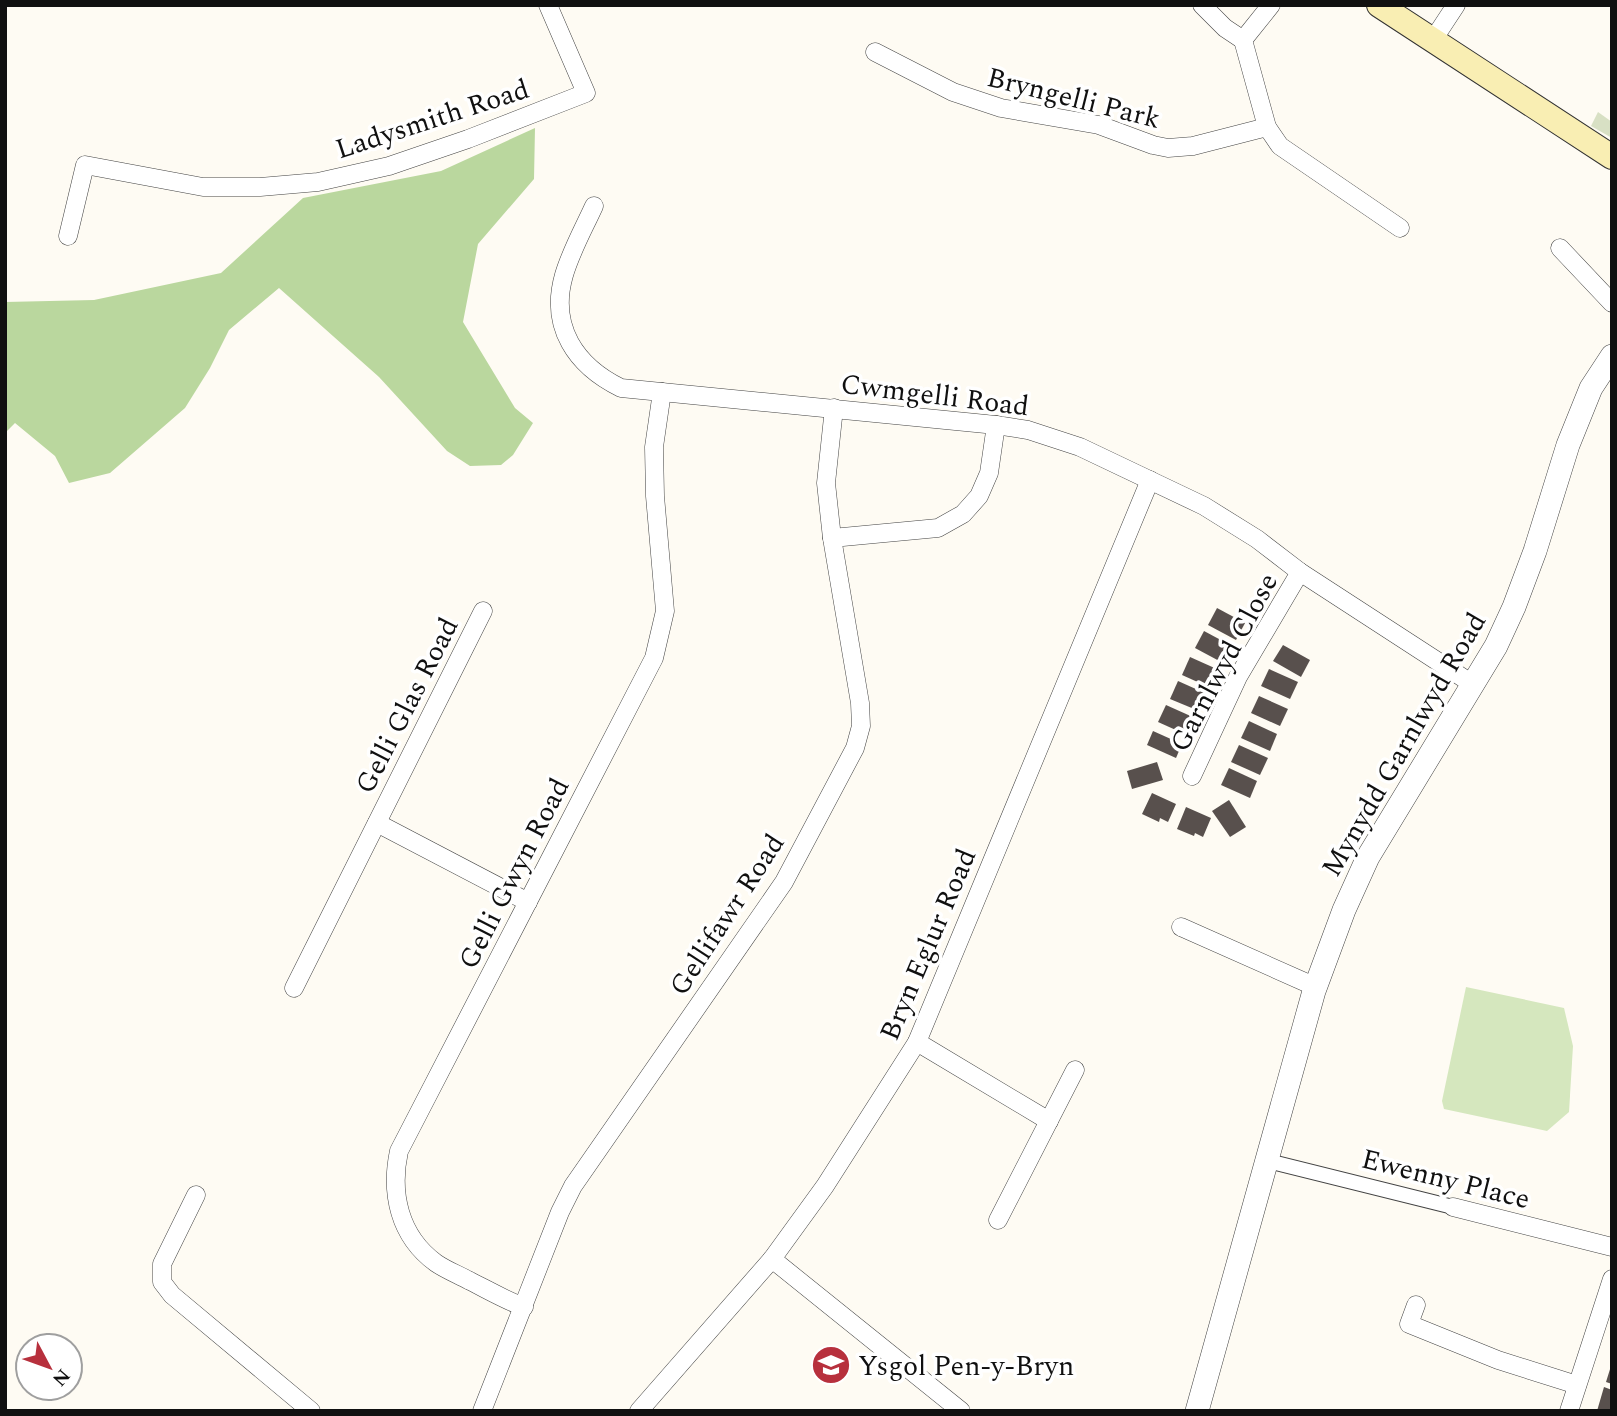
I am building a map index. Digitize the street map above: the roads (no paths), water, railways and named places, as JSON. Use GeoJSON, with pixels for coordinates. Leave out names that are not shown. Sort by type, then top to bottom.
{"type":"FeatureCollection","features":[{"type":"Feature","properties":{"kind":"main road"},"geometry":{"type":"LineString","coordinates":[[1379,5],[1612,158]]}},
{"type":"Feature","properties":{"kind":"street","name":"Ladysmith Road"},"geometry":{"type":"LineString","coordinates":[[68,236],[85,165],[203,187],[260,187],[318,182],[389,166],[468,139],[586,93],[548,5]]}},
{"type":"Feature","properties":{"kind":"street"},"geometry":{"type":"LineString","coordinates":[[1202,5],[1225,28],[1243,40],[1267,127],[1280,146],[1400,228]]}},
{"type":"Feature","properties":{"kind":"street"},"geometry":{"type":"LineString","coordinates":[[1243,40],[1271,5]]}},
{"type":"Feature","properties":{"kind":"street"},"geometry":{"type":"LineString","coordinates":[[1433,40],[1456,5]]}},
{"type":"Feature","properties":{"kind":"street","name":"Bryngelli Park"},"geometry":{"type":"LineString","coordinates":[[876,52],[953,92],[1001,108],[1099,125],[1168,148],[1193,146],[1267,127]]}},
{"type":"Feature","properties":{"kind":"street","name":"Cwmgelli Road"},"geometry":{"type":"LineString","coordinates":[[594,205],[564,275],[560,310],[567,336],[581,360],[599,377],[621,388],[996,425],[1028,430],[1080,447],[1204,506],[1474,685]]}},
{"type":"Feature","properties":{"kind":"street"},"geometry":{"type":"LineString","coordinates":[[1560,248],[1612,303]]}},
{"type":"Feature","properties":{"kind":"street","name":"Mynydd Garnlwyd Road"},"geometry":{"type":"LineString","coordinates":[[1197,1411],[1316,987],[1344,910],[1368,857],[1496,646],[1535,551],[1567,445],[1591,388],[1612,356]]}},
{"type":"Feature","properties":{"kind":"street","name":"Gelli Gwyn Road"},"geometry":{"type":"LineString","coordinates":[[524,1307],[437,1264],[422,1251],[410,1236],[400,1215],[394,1174],[398,1151],[654,658],[665,611],[655,495],[654,447],[662,392]]}},
{"type":"Feature","properties":{"kind":"street","name":"Gellifawr Road"},"geometry":{"type":"LineString","coordinates":[[482,1411],[560,1212],[573,1186],[785,882],[855,748],[861,726],[860,703],[832,538],[826,483],[834,408]]}},
{"type":"Feature","properties":{"kind":"street"},"geometry":{"type":"LineString","coordinates":[[832,538],[938,528],[963,514],[979,496],[989,473],[996,425]]}},
{"type":"Feature","properties":{"kind":"street","name":"Bryn Eglur Road"},"geometry":{"type":"LineString","coordinates":[[639,1411],[772,1259],[825,1186],[917,1042],[1150,480]]}},
{"type":"Feature","properties":{"kind":"street","name":"Garnlwyd Close"},"geometry":{"type":"LineString","coordinates":[[1192,776],[1238,677],[1300,572]]}},
{"type":"Feature","properties":{"kind":"street","name":"Gelli Glas Road"},"geometry":{"type":"LineString","coordinates":[[294,988],[483,611]]}},
{"type":"Feature","properties":{"kind":"street","name":"Gelli Glas Road"},"geometry":{"type":"LineString","coordinates":[[377,823],[528,902]]}},
{"type":"Feature","properties":{"kind":"street"},"geometry":{"type":"LineString","coordinates":[[1181,927],[1316,987]]}},
{"type":"Feature","properties":{"kind":"street"},"geometry":{"type":"LineString","coordinates":[[917,1042],[1049,1121]]}},
{"type":"Feature","properties":{"kind":"street"},"geometry":{"type":"LineString","coordinates":[[998,1220],[1075,1070]]}},
{"type":"Feature","properties":{"kind":"street","name":"Ewenny Place"},"geometry":{"type":"LineString","coordinates":[[1268,1161],[1612,1247]]}},
{"type":"Feature","properties":{"kind":"street"},"geometry":{"type":"LineString","coordinates":[[196,1195],[162,1264],[162,1282],[172,1295],[311,1411]]}},
{"type":"Feature","properties":{"kind":"street"},"geometry":{"type":"LineString","coordinates":[[772,1259],[961,1411]]}},
{"type":"Feature","properties":{"kind":"street"},"geometry":{"type":"LineString","coordinates":[[1569,1411],[1612,1279]]}},
{"type":"Feature","properties":{"kind":"street"},"geometry":{"type":"LineString","coordinates":[[1416,1305],[1409,1324],[1498,1360],[1577,1385]]}},
{"type":"Feature","properties":{"kind":"place","name":"Ysgol Pen-y-Bryn"},"geometry":{"type":"Point","coordinates":[831,1365]}}]}
